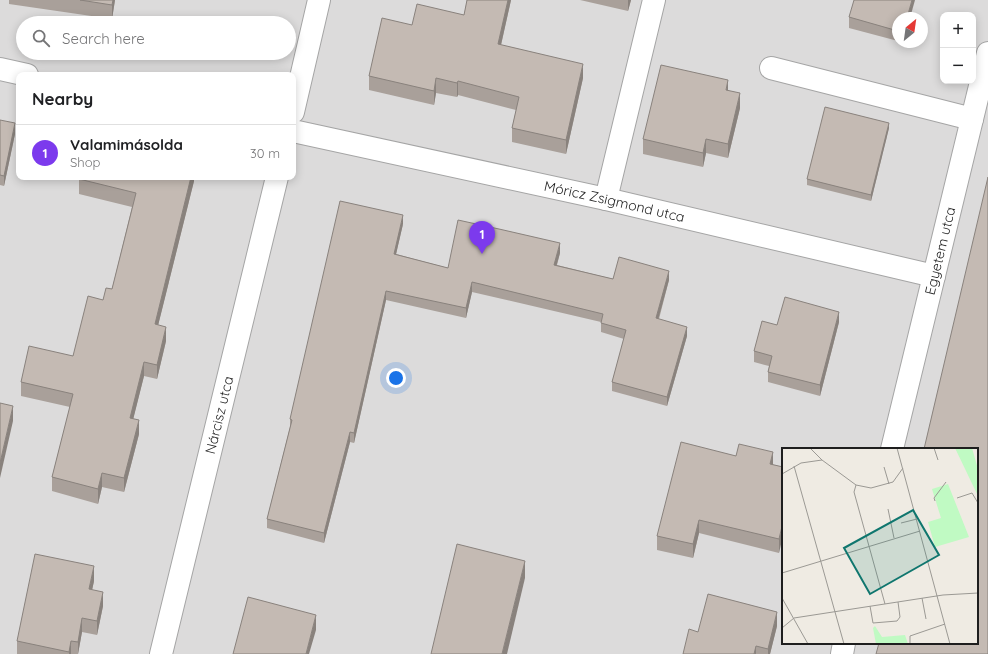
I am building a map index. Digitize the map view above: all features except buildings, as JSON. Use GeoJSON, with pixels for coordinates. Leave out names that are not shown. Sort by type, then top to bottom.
{"type":"FeatureCollection","features":[{"type":"Feature","properties":{"kind":"street"},"geometry":{"type":"LineString","coordinates":[[296,99],[319,0]]}},
{"type":"Feature","properties":{"kind":"street"},"geometry":{"type":"LineString","coordinates":[[606,198],[654,0]]}},
{"type":"Feature","properties":{"kind":"street","name":"Egyetem utca"},"geometry":{"type":"LineString","coordinates":[[892,448],[988,53]]}},
{"type":"Feature","properties":{"kind":"street"},"geometry":{"type":"LineString","coordinates":[[771,68],[972,119]]}},
{"type":"Feature","properties":{"kind":"street"},"geometry":{"type":"LineString","coordinates":[[0,69],[16,73]]}},
{"type":"Feature","properties":{"kind":"street","name":"Móricz Zsigmond utca"},"geometry":{"type":"LineString","coordinates":[[296,132],[606,198],[934,276]]}},
{"type":"Feature","properties":{"kind":"street","name":"Nárcisz utca"},"geometry":{"type":"LineString","coordinates":[[161,654],[277,180]]}},
{"type":"Feature","properties":{"kind":"street"},"geometry":{"type":"LineString","coordinates":[[842,654],[844,644]]}},
{"type":"Feature","properties":{"kind":"shaded area"},"geometry":{"type":"Polygon","coordinates":[[[0,0],[988,0],[988,193],[929,448],[782,448],[782,644],[884,644],[882,654],[0,654],[0,0]]]}},
{"type":"Feature","properties":{"kind":"place","name":"Valamimásolda"},"geometry":{"type":"Point","coordinates":[482,254]}}]}
